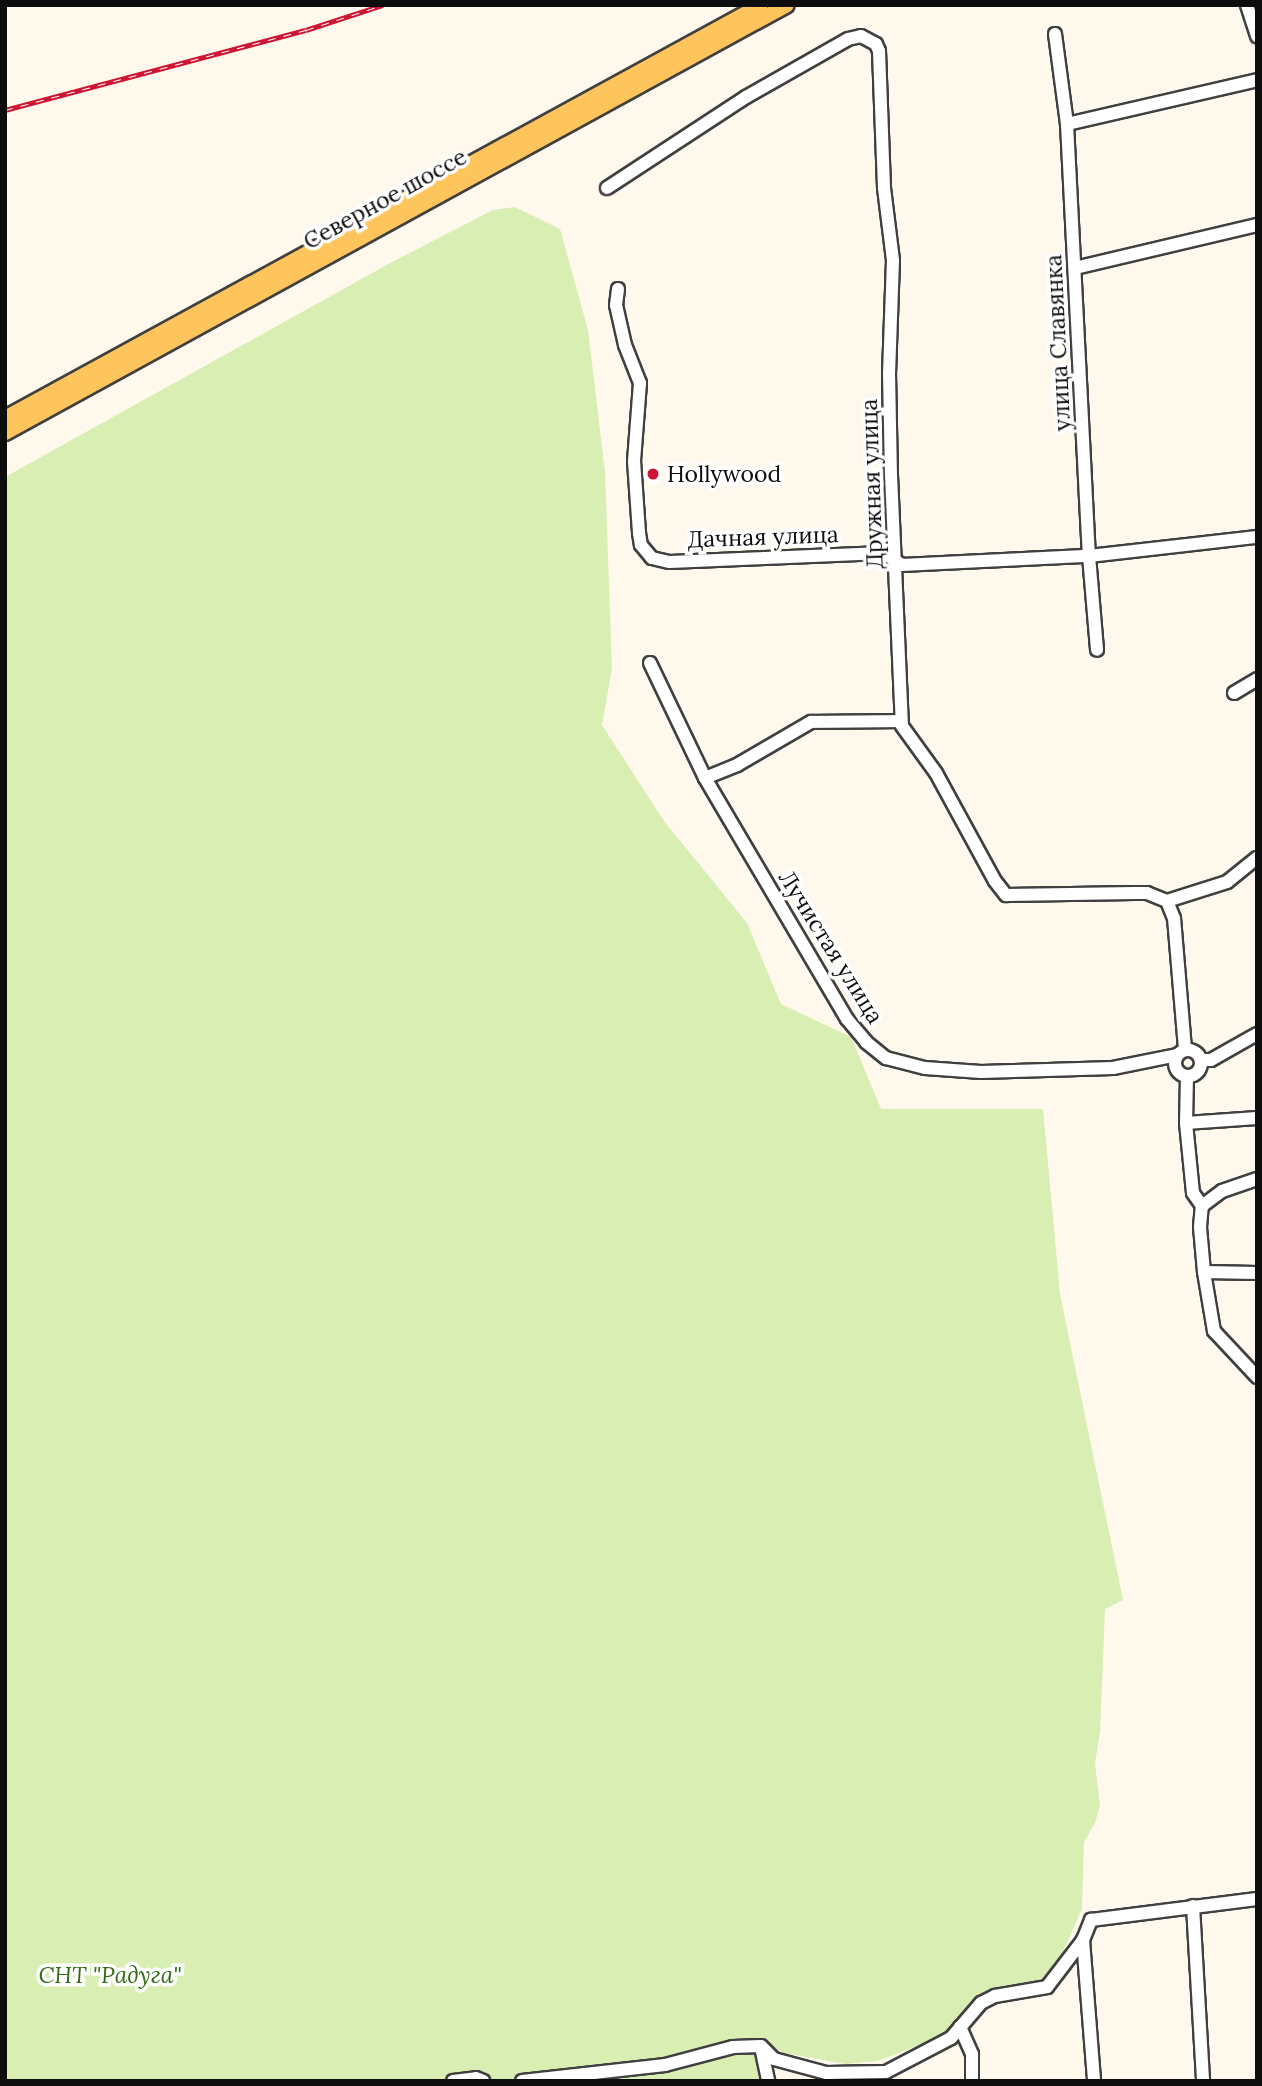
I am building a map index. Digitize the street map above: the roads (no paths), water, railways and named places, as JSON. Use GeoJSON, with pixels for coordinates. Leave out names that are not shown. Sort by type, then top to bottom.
{"type":"FeatureCollection","features":[{"type":"Feature","properties":{"kind":"main road","name":"Северное шоссе"},"geometry":{"type":"LineString","coordinates":[[5,418],[761,5]]}},
{"type":"Feature","properties":{"kind":"main road","name":"Северное шоссе"},"geometry":{"type":"LineString","coordinates":[[5,433],[787,5]]}},
{"type":"Feature","properties":{"kind":"street"},"geometry":{"type":"LineString","coordinates":[[1247,5],[1257,36]]}},
{"type":"Feature","properties":{"kind":"street","name":"улица Славянка"},"geometry":{"type":"LineString","coordinates":[[1055,34],[1067,124],[1088,556],[1097,650]]}},
{"type":"Feature","properties":{"kind":"street","name":"Дружная улица"},"geometry":{"type":"LineString","coordinates":[[607,188],[746,97],[848,39],[861,36],[876,44],[879,51],[884,188],[892,260],[889,373],[901,721]]}},
{"type":"Feature","properties":{"kind":"street"},"geometry":{"type":"LineString","coordinates":[[1067,124],[1257,80]]}},
{"type":"Feature","properties":{"kind":"street"},"geometry":{"type":"LineString","coordinates":[[1075,268],[1257,225]]}},
{"type":"Feature","properties":{"kind":"street","name":"Дачная улица"},"geometry":{"type":"LineString","coordinates":[[618,289],[617,305],[625,345],[640,383],[634,461],[639,533],[646,554],[660,561],[883,553],[902,565],[1088,556],[1257,537]]}},
{"type":"Feature","properties":{"kind":"street","name":"Лучистая улица"},"geometry":{"type":"LineString","coordinates":[[650,663],[681,734],[705,778],[847,1019],[866,1042],[886,1058],[925,1068],[981,1072],[1113,1069],[1181,1052]]}},
{"type":"Feature","properties":{"kind":"street"},"geometry":{"type":"LineString","coordinates":[[1234,693],[1257,680]]}},
{"type":"Feature","properties":{"kind":"street"},"geometry":{"type":"LineString","coordinates":[[705,778],[737,765],[811,722],[901,721],[936,774],[995,881],[1006,895],[1134,892],[1159,896],[1167,901],[1174,918],[1181,1052],[1175,1067],[1187,1076]]}},
{"type":"Feature","properties":{"kind":"street"},"geometry":{"type":"LineString","coordinates":[[1167,901],[1227,882],[1257,858]]}},
{"type":"Feature","properties":{"kind":"street"},"geometry":{"type":"LineString","coordinates":[[1201,1060],[1211,1060],[1257,1034]]}},
{"type":"Feature","properties":{"kind":"street"},"geometry":{"type":"LineString","coordinates":[[1181,1052],[1195,1051],[1201,1060]]}},
{"type":"Feature","properties":{"kind":"street"},"geometry":{"type":"LineString","coordinates":[[1187,1076],[1197,1073],[1201,1060]]}},
{"type":"Feature","properties":{"kind":"street"},"geometry":{"type":"LineString","coordinates":[[1187,1076],[1186,1123],[1194,1193],[1202,1206],[1200,1227],[1204,1272],[1214,1331],[1257,1377]]}},
{"type":"Feature","properties":{"kind":"street"},"geometry":{"type":"LineString","coordinates":[[1186,1123],[1257,1118]]}},
{"type":"Feature","properties":{"kind":"street"},"geometry":{"type":"LineString","coordinates":[[1202,1206],[1222,1191],[1257,1179]]}},
{"type":"Feature","properties":{"kind":"street"},"geometry":{"type":"LineString","coordinates":[[1204,1272],[1257,1273]]}},
{"type":"Feature","properties":{"kind":"street"},"geometry":{"type":"LineString","coordinates":[[875,2081],[886,2072],[940,2045],[981,2003],[995,1996],[1047,1987],[1083,1940],[1091,1920],[1257,1899]]}},
{"type":"Feature","properties":{"kind":"street"},"geometry":{"type":"LineString","coordinates":[[1193,1906],[1203,2081]]}},
{"type":"Feature","properties":{"kind":"street"},"geometry":{"type":"LineString","coordinates":[[1083,1940],[1094,2081]]}},
{"type":"Feature","properties":{"kind":"street"},"geometry":{"type":"LineString","coordinates":[[960,2027],[972,2054],[972,2081]]}},
{"type":"Feature","properties":{"kind":"street"},"geometry":{"type":"LineString","coordinates":[[522,2081],[618,2075],[733,2047],[761,2046],[774,2059],[826,2073],[886,2072]]}},
{"type":"Feature","properties":{"kind":"street"},"geometry":{"type":"LineString","coordinates":[[761,2046],[768,2081]]}},
{"type":"Feature","properties":{"kind":"street"},"geometry":{"type":"LineString","coordinates":[[453,2081],[479,2080]]}},
{"type":"Feature","properties":{"kind":"railway"},"geometry":{"type":"LineString","coordinates":[[5,110],[306,30],[383,5]]}},
{"type":"Feature","properties":{"kind":"place","name":"Hollywood"},"geometry":{"type":"Point","coordinates":[653,474]}},
{"type":"Feature","properties":{"kind":"park label","name":"СНТ \"Радуга\""},"geometry":{"type":"Point","coordinates":[110,1975]}}]}
